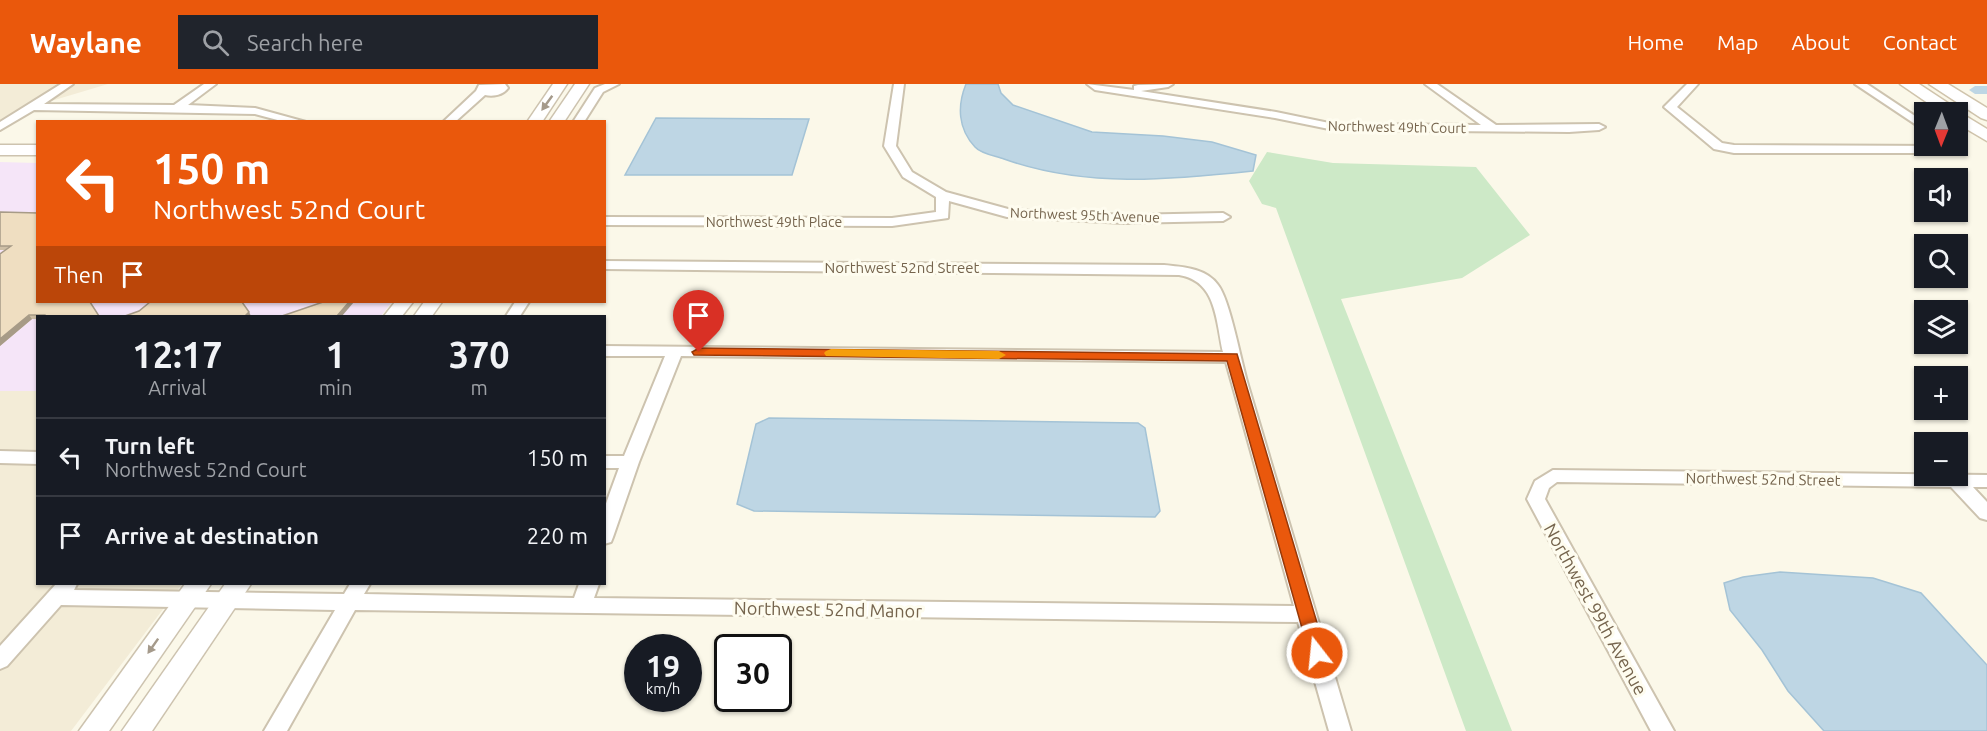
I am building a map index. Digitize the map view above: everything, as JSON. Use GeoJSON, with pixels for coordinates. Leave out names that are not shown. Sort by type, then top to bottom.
{"type":"FeatureCollection","features":[{"type":"Feature","properties":{"kind":"main road"},"geometry":{"type":"LineString","coordinates":[[1908,84],[1936,102]]}},
{"type":"Feature","properties":{"kind":"main road"},"geometry":{"type":"LineString","coordinates":[[1937,84],[1987,115]]}},
{"type":"Feature","properties":{"kind":"main road"},"geometry":{"type":"LineString","coordinates":[[1968,124],[1987,136]]}},
{"type":"Feature","properties":{"kind":"street"},"geometry":{"type":"LineString","coordinates":[[0,127],[68,84]]}},
{"type":"Feature","properties":{"kind":"street"},"geometry":{"type":"LineString","coordinates":[[177,108],[212,84]]}},
{"type":"Feature","properties":{"kind":"street"},"geometry":{"type":"LineString","coordinates":[[482,92],[481,88],[493,84]]}},
{"type":"Feature","properties":{"kind":"street"},"geometry":{"type":"LineString","coordinates":[[450,120],[482,92],[498,91],[503,88],[499,84]]}},
{"type":"Feature","properties":{"kind":"street"},"geometry":{"type":"LineString","coordinates":[[535,120],[560,84]]}},
{"type":"Feature","properties":{"kind":"street"},"geometry":{"type":"LineString","coordinates":[[557,120],[582,84]]}},
{"type":"Feature","properties":{"kind":"street"},"geometry":{"type":"LineString","coordinates":[[579,120],[599,90],[612,84]]}},
{"type":"Feature","properties":{"kind":"street","name":"Northwest 95th Avenue"},"geometry":{"type":"LineString","coordinates":[[899,84],[890,146],[907,174],[942,195],[1007,213],[1080,217],[1223,217]]}},
{"type":"Feature","properties":{"kind":"street","name":"Northwest 49th Court"},"geometry":{"type":"LineString","coordinates":[[1092,84],[1095,87],[1116,91],[1276,115],[1334,127],[1494,129],[1599,127]]}},
{"type":"Feature","properties":{"kind":"street"},"geometry":{"type":"LineString","coordinates":[[1116,91],[1168,84]]}},
{"type":"Feature","properties":{"kind":"street"},"geometry":{"type":"LineString","coordinates":[[1430,84],[1494,129]]}},
{"type":"Feature","properties":{"kind":"street"},"geometry":{"type":"LineString","coordinates":[[1693,84],[1670,107],[1718,146],[1734,149],[1914,149]]}},
{"type":"Feature","properties":{"kind":"street"},"geometry":{"type":"LineString","coordinates":[[1860,84],[1914,120]]}},
{"type":"Feature","properties":{"kind":"street"},"geometry":{"type":"LineString","coordinates":[[31,107],[255,111],[293,120]]}},
{"type":"Feature","properties":{"kind":"street"},"geometry":{"type":"LineString","coordinates":[[0,150],[36,150]]}},
{"type":"Feature","properties":{"kind":"street"},"geometry":{"type":"LineString","coordinates":[[942,195],[943,215]]}},
{"type":"Feature","properties":{"kind":"street","name":"Northwest 49th Place"},"geometry":{"type":"LineString","coordinates":[[606,221],[892,222],[987,208]]}},
{"type":"Feature","properties":{"kind":"street","name":"Northwest 52nd Street"},"geometry":{"type":"LineString","coordinates":[[606,264],[1164,268],[1199,274],[1211,283],[1216,292],[1232,357]]}},
{"type":"Feature","properties":{"kind":"street"},"geometry":{"type":"LineString","coordinates":[[394,315],[403,303]]}},
{"type":"Feature","properties":{"kind":"street"},"geometry":{"type":"LineString","coordinates":[[606,351],[1232,357],[1340,731]]}},
{"type":"Feature","properties":{"kind":"street"},"geometry":{"type":"LineString","coordinates":[[606,531],[630,462],[675,352]]}},
{"type":"Feature","properties":{"kind":"street"},"geometry":{"type":"LineString","coordinates":[[0,457],[36,458]]}},
{"type":"Feature","properties":{"kind":"street"},"geometry":{"type":"LineString","coordinates":[[606,462],[630,462]]}},
{"type":"Feature","properties":{"kind":"street","name":"Northwest 52nd Street"},"geometry":{"type":"LineString","coordinates":[[1541,485],[1553,476],[1914,480]]}},
{"type":"Feature","properties":{"kind":"street","name":"Northwest 52nd Street"},"geometry":{"type":"LineString","coordinates":[[1968,481],[1987,481]]}},
{"type":"Feature","properties":{"kind":"street","name":"Northwest 99th Avenue"},"geometry":{"type":"LineString","coordinates":[[1541,485],[1536,499],[1663,731]]}},
{"type":"Feature","properties":{"kind":"street"},"geometry":{"type":"LineString","coordinates":[[1961,486],[1987,513]]}},
{"type":"Feature","properties":{"kind":"street"},"geometry":{"type":"LineString","coordinates":[[275,731],[359,585]]}},
{"type":"Feature","properties":{"kind":"street"},"geometry":{"type":"LineString","coordinates":[[581,606],[589,585]]}},
{"type":"Feature","properties":{"kind":"street"},"geometry":{"type":"LineString","coordinates":[[0,660],[62,590]]}},
{"type":"Feature","properties":{"kind":"street","name":"Northwest 52nd Manor"},"geometry":{"type":"LineString","coordinates":[[62,590],[232,591],[349,603],[1306,614]]}},
{"type":"Feature","properties":{"kind":"street"},"geometry":{"type":"LineString","coordinates":[[93,731],[193,591]]}},
{"type":"Feature","properties":{"kind":"street"},"geometry":{"type":"LineString","coordinates":[[136,731],[232,591]]}},
{"type":"Feature","properties":{"kind":"shaded area"},"geometry":{"type":"Polygon","coordinates":[[[0,84],[108,84],[31,107],[0,126],[0,84]]]}},
{"type":"Feature","properties":{"kind":"shaded area"},"geometry":{"type":"Polygon","coordinates":[[[0,162],[36,163],[36,303],[391,303],[382,315],[36,315],[36,391],[0,391],[0,162]]]}},
{"type":"Feature","properties":{"kind":"shaded area"},"geometry":{"type":"Polygon","coordinates":[[[0,391],[36,391],[36,585],[181,585],[71,731],[0,731],[0,391]]]}},
{"type":"Feature","properties":{"kind":"green space"},"geometry":{"type":"Polygon","coordinates":[[[1267,152],[1333,163],[1476,167],[1530,235],[1462,278],[1341,299],[1512,731],[1466,731],[1276,208],[1262,204],[1249,181],[1267,152]]]}},
{"type":"Feature","properties":{"kind":"water"},"geometry":{"type":"Polygon","coordinates":[[[966,84],[998,84],[1001,93],[1013,105],[1092,132],[1163,136],[1212,142],[1256,155],[1253,171],[1159,179],[1127,179],[1096,178],[1035,168],[981,151],[969,140],[962,125],[960,109],[966,84]]]}},
{"type":"Feature","properties":{"kind":"water"},"geometry":{"type":"Polygon","coordinates":[[[656,118],[809,119],[792,175],[625,175],[656,118]]]}},
{"type":"Feature","properties":{"kind":"water"},"geometry":{"type":"Polygon","coordinates":[[[769,418],[1138,423],[1145,428],[1160,511],[1155,517],[754,511],[737,504],[756,424],[769,418]]]}},
{"type":"Feature","properties":{"kind":"water"},"geometry":{"type":"Polygon","coordinates":[[[1780,572],[1873,578],[1921,593],[1987,665],[1987,731],[1824,731],[1788,691],[1762,650],[1730,610],[1724,583],[1743,577],[1780,572]]]}},
{"type":"Feature","properties":{"kind":"building"},"geometry":{"type":"Polygon","coordinates":[[[0,212],[36,213],[36,303],[91,303],[98,315],[29,315],[0,339],[0,254],[11,246],[0,246],[0,212]]]}},
{"type":"Feature","properties":{"kind":"building"},"geometry":{"type":"Polygon","coordinates":[[[149,303],[243,303],[249,312],[246,315],[128,315],[139,311],[149,303]]]}},
{"type":"Feature","properties":{"kind":"building"},"geometry":{"type":"Polygon","coordinates":[[[320,303],[348,303],[338,315],[285,315],[320,303]]]}},
{"type":"Feature","properties":{"kind":"waterway"},"geometry":{"type":"LineString","coordinates":[[1975,90],[1987,90]]}},
{"type":"Feature","properties":{"kind":"slow traffic"},"geometry":{"type":"LineString","coordinates":[[831,353],[999,355]]}},
{"type":"Feature","properties":{"kind":"route"},"geometry":{"type":"LineString","coordinates":[[699,352],[1232,357],[1317,653]]}}]}
